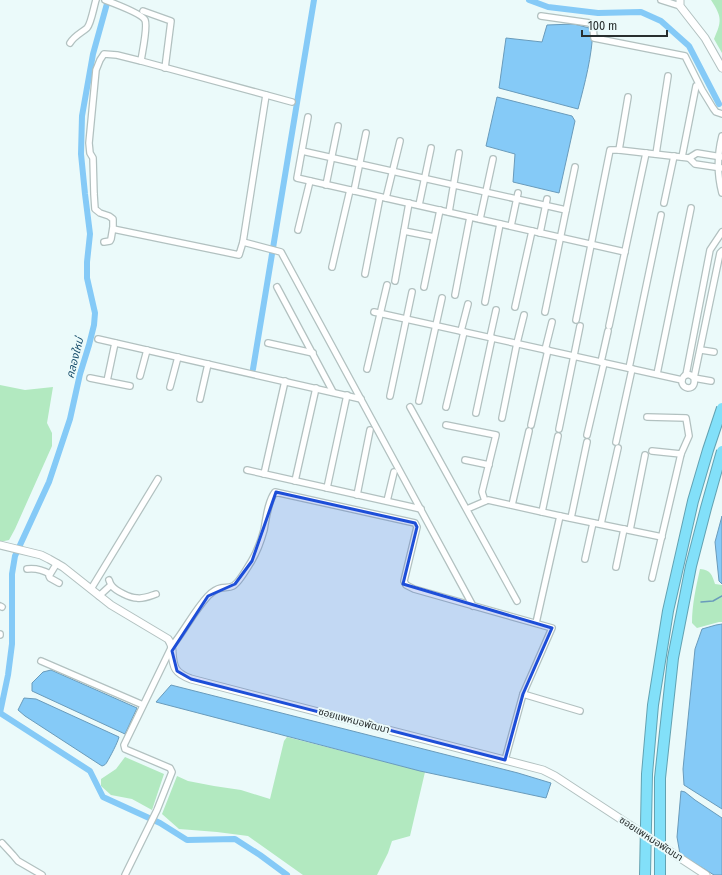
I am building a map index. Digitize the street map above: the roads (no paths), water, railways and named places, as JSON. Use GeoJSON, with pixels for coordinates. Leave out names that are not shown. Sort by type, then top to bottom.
{"type":"FeatureCollection","features":[{"type":"Feature","properties":{"kind":"highway"},"geometry":{"type":"LineString","coordinates":[[645,875],[647,774],[653,705],[668,610],[693,501],[722,408]]}},
{"type":"Feature","properties":{"kind":"highway"},"geometry":{"type":"LineString","coordinates":[[660,875],[660,778],[673,658],[691,566],[722,451]]}},
{"type":"Feature","properties":{"kind":"street"},"geometry":{"type":"LineString","coordinates":[[70,43],[74,37],[89,25],[96,0]]}},
{"type":"Feature","properties":{"kind":"street"},"geometry":{"type":"LineString","coordinates":[[105,0],[137,14],[144,19],[146,29],[141,61]]}},
{"type":"Feature","properties":{"kind":"street"},"geometry":{"type":"LineString","coordinates":[[661,0],[680,3],[705,38],[722,68]]}},
{"type":"Feature","properties":{"kind":"street"},"geometry":{"type":"LineString","coordinates":[[143,11],[171,21],[166,68]]}},
{"type":"Feature","properties":{"kind":"street"},"geometry":{"type":"LineString","coordinates":[[541,16],[590,24],[594,26],[594,38],[685,56],[713,108],[716,112],[722,114]]}},
{"type":"Feature","properties":{"kind":"street"},"geometry":{"type":"LineString","coordinates":[[104,242],[111,240],[113,219],[95,209],[93,158],[90,153],[89,143],[96,70],[104,54],[117,55],[141,61],[292,102]]}},
{"type":"Feature","properties":{"kind":"street"},"geometry":{"type":"LineString","coordinates":[[656,154],[668,76]]}},
{"type":"Feature","properties":{"kind":"street"},"geometry":{"type":"LineString","coordinates":[[682,157],[696,86]]}},
{"type":"Feature","properties":{"kind":"street"},"geometry":{"type":"LineString","coordinates":[[113,229],[239,255],[243,242],[266,95]]}},
{"type":"Feature","properties":{"kind":"street"},"geometry":{"type":"LineString","coordinates":[[618,150],[628,97]]}},
{"type":"Feature","properties":{"kind":"street"},"geometry":{"type":"LineString","coordinates":[[308,117],[297,178],[625,252]]}},
{"type":"Feature","properties":{"kind":"street"},"geometry":{"type":"LineString","coordinates":[[326,185],[338,126]]}},
{"type":"Feature","properties":{"kind":"street"},"geometry":{"type":"LineString","coordinates":[[332,267],[366,133]]}},
{"type":"Feature","properties":{"kind":"street"},"geometry":{"type":"LineString","coordinates":[[722,136],[719,180],[722,193]]}},
{"type":"Feature","properties":{"kind":"street"},"geometry":{"type":"LineString","coordinates":[[386,198],[400,141]]}},
{"type":"Feature","properties":{"kind":"street"},"geometry":{"type":"LineString","coordinates":[[419,206],[431,148]]}},
{"type":"Feature","properties":{"kind":"street"},"geometry":{"type":"LineString","coordinates":[[576,320],[610,150],[682,157],[688,158],[695,164],[720,168]]}},
{"type":"Feature","properties":{"kind":"street"},"geometry":{"type":"LineString","coordinates":[[302,151],[566,210]]}},
{"type":"Feature","properties":{"kind":"street"},"geometry":{"type":"LineString","coordinates":[[449,212],[460,153]]}},
{"type":"Feature","properties":{"kind":"street"},"geometry":{"type":"LineString","coordinates":[[587,435],[646,153]]}},
{"type":"Feature","properties":{"kind":"street"},"geometry":{"type":"LineString","coordinates":[[688,158],[697,153],[720,157]]}},
{"type":"Feature","properties":{"kind":"street"},"geometry":{"type":"LineString","coordinates":[[664,203],[674,156]]}},
{"type":"Feature","properties":{"kind":"street"},"geometry":{"type":"LineString","coordinates":[[480,219],[493,159]]}},
{"type":"Feature","properties":{"kind":"street"},"geometry":{"type":"LineString","coordinates":[[546,312],[576,167]]}},
{"type":"Feature","properties":{"kind":"street"},"geometry":{"type":"LineString","coordinates":[[298,230],[310,181]]}},
{"type":"Feature","properties":{"kind":"street"},"geometry":{"type":"LineString","coordinates":[[511,226],[518,193]]}},
{"type":"Feature","properties":{"kind":"street"},"geometry":{"type":"LineString","coordinates":[[365,274],[380,197]]}},
{"type":"Feature","properties":{"kind":"street"},"geometry":{"type":"LineString","coordinates":[[540,233],[547,199]]}},
{"type":"Feature","properties":{"kind":"street"},"geometry":{"type":"LineString","coordinates":[[395,280],[409,203]]}},
{"type":"Feature","properties":{"kind":"street"},"geometry":{"type":"LineString","coordinates":[[657,374],[691,208]]}},
{"type":"Feature","properties":{"kind":"street"},"geometry":{"type":"LineString","coordinates":[[424,287],[440,210]]}},
{"type":"Feature","properties":{"kind":"street"},"geometry":{"type":"LineString","coordinates":[[616,442],[661,215]]}},
{"type":"Feature","properties":{"kind":"street"},"geometry":{"type":"LineString","coordinates":[[455,295],[470,217]]}},
{"type":"Feature","properties":{"kind":"street"},"geometry":{"type":"LineString","coordinates":[[485,302],[500,224]]}},
{"type":"Feature","properties":{"kind":"street"},"geometry":{"type":"LineString","coordinates":[[404,231],[434,237]]}},
{"type":"Feature","properties":{"kind":"street"},"geometry":{"type":"LineString","coordinates":[[515,307],[532,231]]}},
{"type":"Feature","properties":{"kind":"street"},"geometry":{"type":"LineString","coordinates":[[682,380],[686,375],[710,250],[722,232]]}},
{"type":"Feature","properties":{"kind":"street"},"geometry":{"type":"LineString","coordinates":[[243,242],[281,252],[473,606]]}},
{"type":"Feature","properties":{"kind":"street"},"geometry":{"type":"LineString","coordinates":[[682,380],[684,386],[688,388],[694,385],[695,382],[694,378],[721,254],[710,250]]}},
{"type":"Feature","properties":{"kind":"street"},"geometry":{"type":"LineString","coordinates":[[367,369],[387,285]]}},
{"type":"Feature","properties":{"kind":"street"},"geometry":{"type":"LineString","coordinates":[[277,287],[333,392]]}},
{"type":"Feature","properties":{"kind":"street"},"geometry":{"type":"LineString","coordinates":[[390,396],[412,292]]}},
{"type":"Feature","properties":{"kind":"street"},"geometry":{"type":"LineString","coordinates":[[702,293],[712,295]]}},
{"type":"Feature","properties":{"kind":"street"},"geometry":{"type":"LineString","coordinates":[[420,401],[442,298]]}},
{"type":"Feature","properties":{"kind":"street"},"geometry":{"type":"LineString","coordinates":[[446,407],[468,304]]}},
{"type":"Feature","properties":{"kind":"street"},"geometry":{"type":"LineString","coordinates":[[476,413],[496,310]]}},
{"type":"Feature","properties":{"kind":"street"},"geometry":{"type":"LineString","coordinates":[[374,312],[682,380]]}},
{"type":"Feature","properties":{"kind":"street"},"geometry":{"type":"LineString","coordinates":[[502,418],[524,315]]}},
{"type":"Feature","properties":{"kind":"street"},"geometry":{"type":"LineString","coordinates":[[512,505],[552,322]]}},
{"type":"Feature","properties":{"kind":"street"},"geometry":{"type":"LineString","coordinates":[[559,429],[580,326]]}},
{"type":"Feature","properties":{"kind":"street"},"geometry":{"type":"LineString","coordinates":[[694,334],[704,335]]}},
{"type":"Feature","properties":{"kind":"street"},"geometry":{"type":"LineString","coordinates":[[98,338],[361,398]]}},
{"type":"Feature","properties":{"kind":"street"},"geometry":{"type":"LineString","coordinates":[[107,381],[115,343]]}},
{"type":"Feature","properties":{"kind":"street"},"geometry":{"type":"LineString","coordinates":[[268,343],[312,353]]}},
{"type":"Feature","properties":{"kind":"street"},"geometry":{"type":"LineString","coordinates":[[140,376],[147,350]]}},
{"type":"Feature","properties":{"kind":"street"},"geometry":{"type":"LineString","coordinates":[[701,350],[714,352]]}},
{"type":"Feature","properties":{"kind":"street"},"geometry":{"type":"LineString","coordinates":[[170,387],[178,357]]}},
{"type":"Feature","properties":{"kind":"street"},"geometry":{"type":"LineString","coordinates":[[200,399],[208,364]]}},
{"type":"Feature","properties":{"kind":"street"},"geometry":{"type":"LineString","coordinates":[[686,375],[711,381]]}},
{"type":"Feature","properties":{"kind":"street"},"geometry":{"type":"LineString","coordinates":[[90,378],[130,386]]}},
{"type":"Feature","properties":{"kind":"street"},"geometry":{"type":"LineString","coordinates":[[264,474],[285,381]]}},
{"type":"Feature","properties":{"kind":"street"},"geometry":{"type":"LineString","coordinates":[[295,481],[316,388]]}},
{"type":"Feature","properties":{"kind":"street"},"geometry":{"type":"LineString","coordinates":[[327,488],[347,395]]}},
{"type":"Feature","properties":{"kind":"street"},"geometry":{"type":"LineString","coordinates":[[410,407],[518,601]]}},
{"type":"Feature","properties":{"kind":"street"},"geometry":{"type":"LineString","coordinates":[[647,416],[686,418],[689,436],[681,454],[652,578]]}},
{"type":"Feature","properties":{"kind":"street"},"geometry":{"type":"LineString","coordinates":[[446,425],[496,435],[482,492],[485,501]]}},
{"type":"Feature","properties":{"kind":"street"},"geometry":{"type":"LineString","coordinates":[[357,495],[370,430]]}},
{"type":"Feature","properties":{"kind":"street"},"geometry":{"type":"LineString","coordinates":[[542,512],[558,436]]}},
{"type":"Feature","properties":{"kind":"street"},"geometry":{"type":"LineString","coordinates":[[571,518],[587,442]]}},
{"type":"Feature","properties":{"kind":"street"},"geometry":{"type":"LineString","coordinates":[[601,524],[618,448]]}},
{"type":"Feature","properties":{"kind":"street"},"geometry":{"type":"LineString","coordinates":[[652,451],[681,454]]}},
{"type":"Feature","properties":{"kind":"street"},"geometry":{"type":"LineString","coordinates":[[616,566],[627,530],[645,455]]}},
{"type":"Feature","properties":{"kind":"street"},"geometry":{"type":"LineString","coordinates":[[465,460],[489,465]]}},
{"type":"Feature","properties":{"kind":"street"},"geometry":{"type":"LineString","coordinates":[[247,470],[421,509]]}},
{"type":"Feature","properties":{"kind":"street"},"geometry":{"type":"LineString","coordinates":[[387,501],[394,472]]}},
{"type":"Feature","properties":{"kind":"street"},"geometry":{"type":"LineString","coordinates":[[91,589],[158,479]]}},
{"type":"Feature","properties":{"kind":"street"},"geometry":{"type":"LineString","coordinates":[[125,875],[157,810],[172,773],[170,768],[125,749],[124,746],[172,646],[181,636],[193,616],[208,596],[216,590],[233,586],[252,561],[263,532],[275,492],[415,522],[417,527],[404,581],[406,585],[414,589],[552,628],[523,694],[505,760]]}},
{"type":"Feature","properties":{"kind":"street"},"geometry":{"type":"LineString","coordinates":[[467,509],[488,500],[662,537]]}},
{"type":"Feature","properties":{"kind":"street"},"geometry":{"type":"LineString","coordinates":[[536,623],[560,516]]}},
{"type":"Feature","properties":{"kind":"street"},"geometry":{"type":"LineString","coordinates":[[585,559],[593,523]]}},
{"type":"Feature","properties":{"kind":"street"},"geometry":{"type":"LineString","coordinates":[[0,545],[41,554],[57,563],[111,605],[168,639],[172,646]]}},
{"type":"Feature","properties":{"kind":"street"},"geometry":{"type":"LineString","coordinates":[[50,574],[57,563]]}},
{"type":"Feature","properties":{"kind":"street"},"geometry":{"type":"LineString","coordinates":[[27,569],[32,568],[44,571],[50,574],[50,578],[59,583]]}},
{"type":"Feature","properties":{"kind":"street"},"geometry":{"type":"LineString","coordinates":[[100,597],[110,582],[115,589],[131,597],[144,598],[156,594]]}},
{"type":"Feature","properties":{"kind":"street","name":"ซอยแพหมอพัฒนา"},"geometry":{"type":"LineString","coordinates":[[172,646],[173,661],[177,671],[191,679],[543,770],[555,776],[706,875]]}},
{"type":"Feature","properties":{"kind":"street"},"geometry":{"type":"LineString","coordinates":[[41,661],[143,705]]}},
{"type":"Feature","properties":{"kind":"street"},"geometry":{"type":"LineString","coordinates":[[523,694],[580,711]]}},
{"type":"Feature","properties":{"kind":"street"},"geometry":{"type":"LineString","coordinates":[[2,843],[18,861],[42,875]]}},
{"type":"Feature","properties":{"kind":"water"},"geometry":{"type":"Polygon","coordinates":[[[574,24],[593,29],[590,59],[578,109],[499,88],[506,38],[542,42],[547,25],[574,24]]]}},
{"type":"Feature","properties":{"kind":"water"},"geometry":{"type":"Polygon","coordinates":[[[497,97],[572,116],[575,121],[559,193],[513,182],[515,154],[486,146],[497,97]]]}},
{"type":"Feature","properties":{"kind":"water"},"geometry":{"type":"Polygon","coordinates":[[[722,516],[722,584],[719,581],[715,542],[722,516]]]}},
{"type":"Feature","properties":{"kind":"water"},"geometry":{"type":"Polygon","coordinates":[[[722,624],[722,809],[684,785],[683,769],[695,649],[702,629],[722,624]]]}},
{"type":"Feature","properties":{"kind":"water"},"geometry":{"type":"Polygon","coordinates":[[[51,670],[137,708],[125,734],[32,691],[32,683],[43,672],[51,670]]]}},
{"type":"Feature","properties":{"kind":"water"},"geometry":{"type":"Polygon","coordinates":[[[171,685],[518,773],[551,783],[546,798],[420,771],[156,702],[171,685]]]}},
{"type":"Feature","properties":{"kind":"water"},"geometry":{"type":"Polygon","coordinates":[[[24,698],[36,699],[119,737],[116,746],[105,765],[102,766],[25,716],[18,710],[24,698]]]}},
{"type":"Feature","properties":{"kind":"water"},"geometry":{"type":"Polygon","coordinates":[[[681,791],[685,792],[722,818],[722,875],[714,875],[680,854],[677,837],[681,791]]]}},
{"type":"Feature","properties":{"kind":"waterway","name":"คลองใหม่"},"geometry":{"type":"LineString","coordinates":[[0,713],[8,675],[12,644],[12,574],[15,556],[49,482],[70,419],[80,374],[94,325],[95,313],[87,278],[90,234],[81,154],[82,116],[93,54],[108,0]]}},
{"type":"Feature","properties":{"kind":"waterway"},"geometry":{"type":"LineString","coordinates":[[253,369],[314,0]]}},
{"type":"Feature","properties":{"kind":"waterway"},"geometry":{"type":"LineString","coordinates":[[529,0],[548,7],[598,13],[641,12],[661,21],[689,46],[719,104]]}},
{"type":"Feature","properties":{"kind":"waterway"},"geometry":{"type":"LineString","coordinates":[[701,602],[713,601],[722,596]]}},
{"type":"Feature","properties":{"kind":"waterway"},"geometry":{"type":"LineString","coordinates":[[0,713],[90,771],[103,797],[160,823],[187,840],[235,839],[287,875]]}}]}
